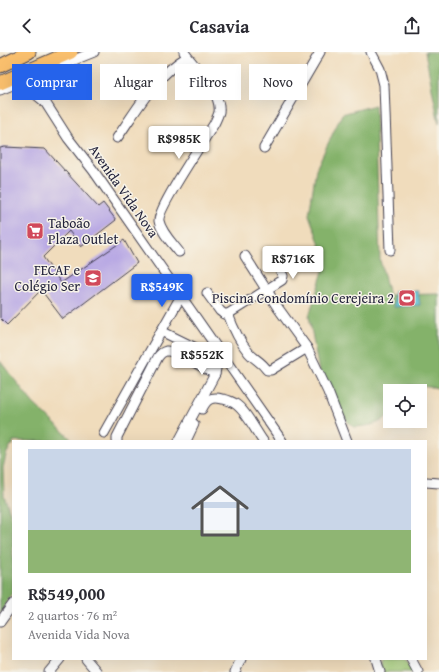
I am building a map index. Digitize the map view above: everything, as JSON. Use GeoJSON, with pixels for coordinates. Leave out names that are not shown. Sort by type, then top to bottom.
{"type":"FeatureCollection","features":[{"type":"Feature","properties":{"kind":"highway"},"geometry":{"type":"LineString","coordinates":[[0,66],[29,52]]}},
{"type":"Feature","properties":{"kind":"highway"},"geometry":{"type":"LineString","coordinates":[[0,83],[76,55]]}},
{"type":"Feature","properties":{"kind":"street"},"geometry":{"type":"LineString","coordinates":[[59,64],[76,55],[94,52]]}},
{"type":"Feature","properties":{"kind":"street"},"geometry":{"type":"LineString","coordinates":[[264,148],[320,52]]}},
{"type":"Feature","properties":{"kind":"street"},"geometry":{"type":"LineString","coordinates":[[371,52],[380,69],[384,85],[390,250]]}},
{"type":"Feature","properties":{"kind":"street"},"geometry":{"type":"LineString","coordinates":[[118,138],[152,86],[183,55],[209,85],[217,101],[219,113],[214,124],[168,198],[159,216],[161,227],[179,252]]}},
{"type":"Feature","properties":{"kind":"street"},"geometry":{"type":"LineString","coordinates":[[0,90],[12,85]]}},
{"type":"Feature","properties":{"kind":"street","name":"Avenida Vida Nova"},"geometry":{"type":"LineString","coordinates":[[43,100],[68,138],[94,170],[281,440]]}},
{"type":"Feature","properties":{"kind":"street"},"geometry":{"type":"LineString","coordinates":[[245,256],[278,308],[307,348],[328,392],[347,440]]}},
{"type":"Feature","properties":{"kind":"street"},"geometry":{"type":"LineString","coordinates":[[208,293],[220,311],[224,314],[228,314],[282,280],[283,276],[279,268],[274,263]]}},
{"type":"Feature","properties":{"kind":"street"},"geometry":{"type":"LineString","coordinates":[[104,433],[181,296]]}},
{"type":"Feature","properties":{"kind":"street"},"geometry":{"type":"LineString","coordinates":[[228,314],[233,328],[242,343],[255,359],[261,361],[267,370],[271,370],[307,348]]}},
{"type":"Feature","properties":{"kind":"street"},"geometry":{"type":"LineString","coordinates":[[161,331],[212,356],[217,363],[216,374],[180,440]]}},
{"type":"Feature","properties":{"kind":"street"},"geometry":{"type":"LineString","coordinates":[[117,440],[117,437],[158,356],[161,353],[166,351],[176,353],[216,374]]}},
{"type":"Feature","properties":{"kind":"street"},"geometry":{"type":"LineString","coordinates":[[187,440],[206,402],[210,398],[218,398],[234,403],[243,412],[262,440]]}},
{"type":"Feature","properties":{"kind":"street"},"geometry":{"type":"LineString","coordinates":[[427,482],[439,483]]}},
{"type":"Feature","properties":{"kind":"street"},"geometry":{"type":"LineString","coordinates":[[0,622],[12,605]]}},
{"type":"Feature","properties":{"kind":"street"},"geometry":{"type":"LineString","coordinates":[[49,672],[59,660]]}},
{"type":"Feature","properties":{"kind":"street"},"geometry":{"type":"LineString","coordinates":[[87,660],[97,672]]}},
{"type":"Feature","properties":{"kind":"street"},"geometry":{"type":"LineString","coordinates":[[235,672],[241,660]]}},
{"type":"Feature","properties":{"kind":"street"},"geometry":{"type":"LineString","coordinates":[[376,660],[380,672]]}},
{"type":"Feature","properties":{"kind":"street"},"geometry":{"type":"LineString","coordinates":[[411,660],[418,672]]}},
{"type":"Feature","properties":{"kind":"green space"},"geometry":{"type":"Polygon","coordinates":[[[425,52],[439,52],[439,124],[425,52]]]}},
{"type":"Feature","properties":{"kind":"green space"},"geometry":{"type":"Polygon","coordinates":[[[375,105],[380,260],[389,295],[439,294],[439,388],[427,387],[427,384],[383,384],[383,420],[374,424],[353,427],[340,413],[319,372],[309,316],[324,268],[319,242],[309,215],[316,169],[342,114],[375,105]]]}},
{"type":"Feature","properties":{"kind":"green space"},"geometry":{"type":"Polygon","coordinates":[[[0,361],[33,403],[72,440],[12,440],[12,445],[6,455],[3,468],[4,495],[12,518],[12,593],[0,614],[0,361]]]}},
{"type":"Feature","properties":{"kind":"green space"},"geometry":{"type":"Polygon","coordinates":[[[381,660],[406,660],[413,672],[383,672],[380,666],[381,660]]]}},
{"type":"Feature","properties":{"kind":"water","name":"Piscina Condomínio Cerejeira 2"},"geometry":{"type":"Polygon","coordinates":[[[394,291],[418,291],[420,305],[394,307],[394,291]]]}},
{"type":"Feature","properties":{"kind":"building","name":"Taboão Plaza Outlet"},"geometry":{"type":"Polygon","coordinates":[[[0,148],[45,149],[98,207],[103,203],[116,220],[81,247],[69,231],[43,257],[61,283],[124,240],[137,263],[63,319],[41,290],[7,325],[0,318],[0,148]]]}},
{"type":"Feature","properties":{"kind":"place","name":"Taboão Plaza Outlet"},"geometry":{"type":"Point","coordinates":[35,231]}},
{"type":"Feature","properties":{"kind":"place","name":"FECAF e Colégio Ser"},"geometry":{"type":"Point","coordinates":[93,278]}},
{"type":"Feature","properties":{"kind":"place","name":"Piscina Condomínio Cerejeira 2"},"geometry":{"type":"Point","coordinates":[407,298]}}]}
